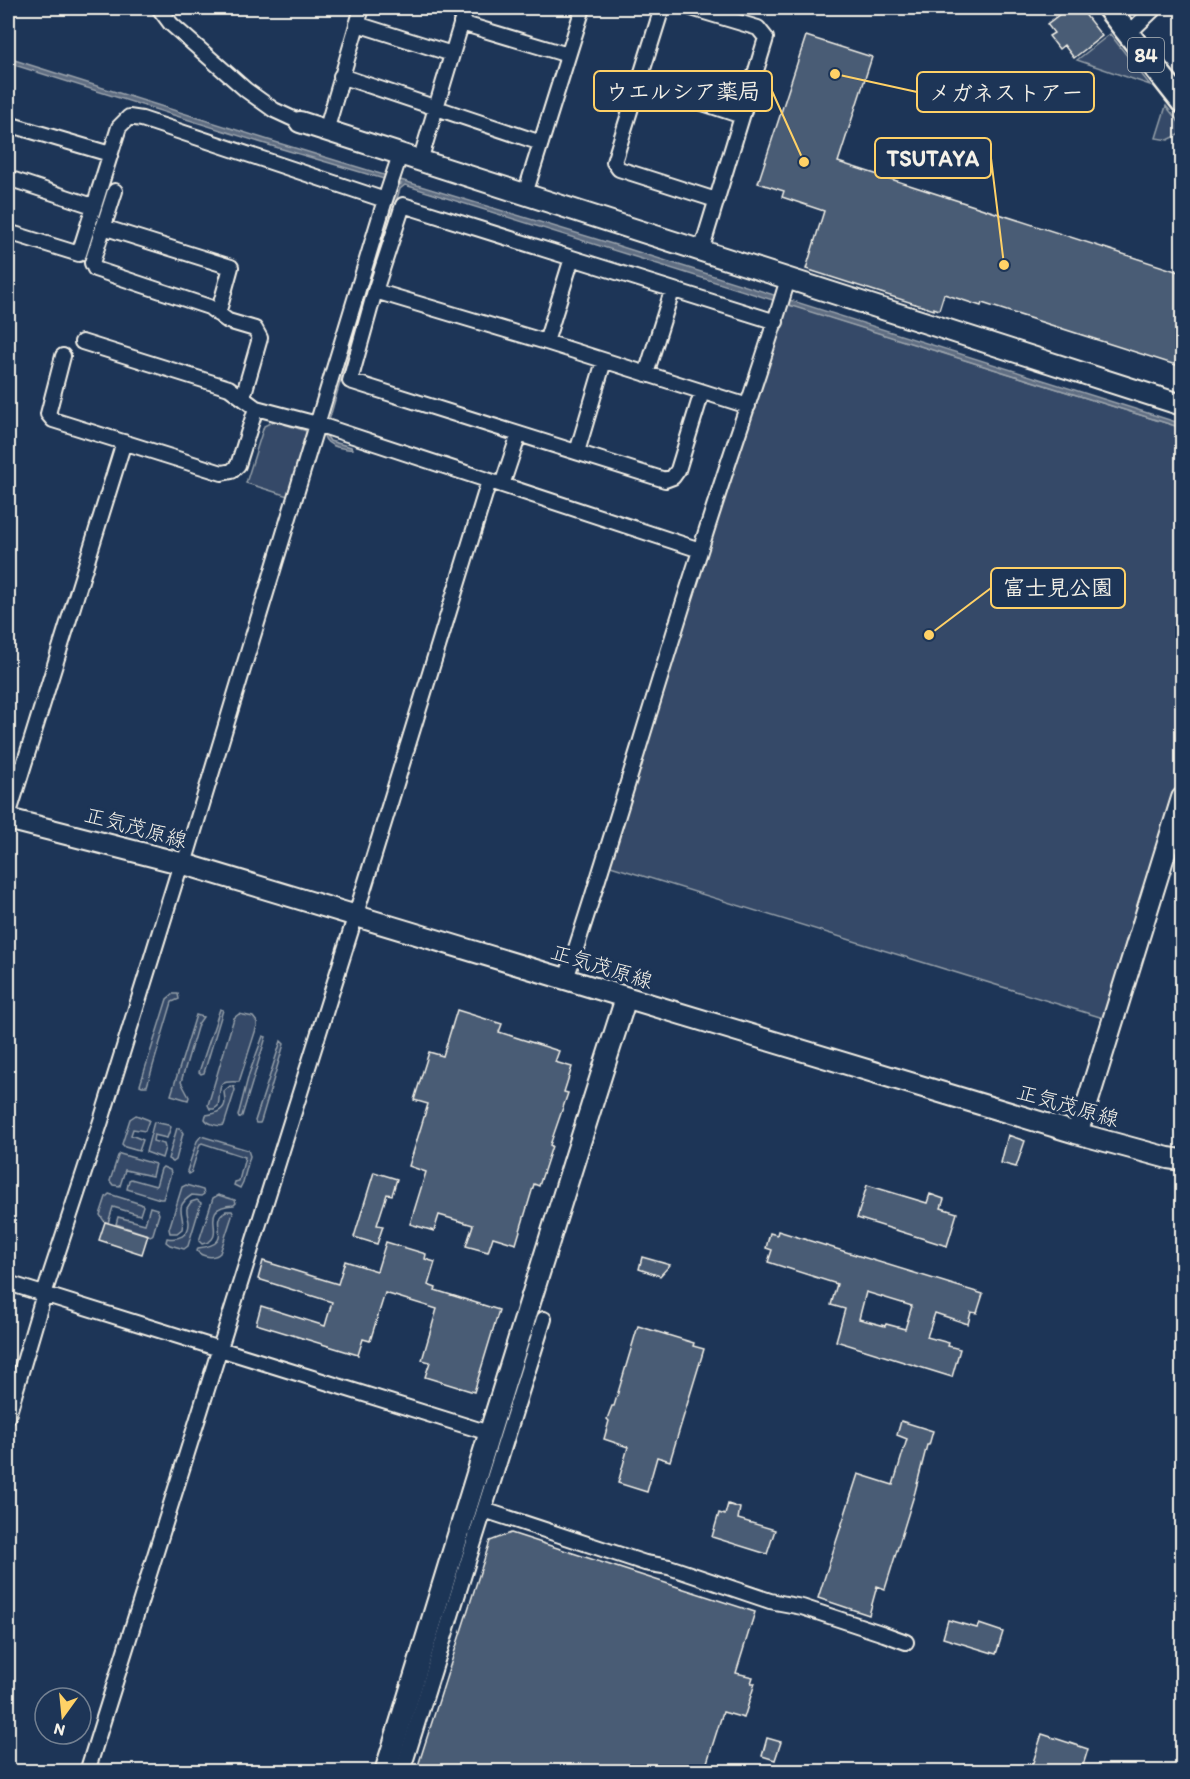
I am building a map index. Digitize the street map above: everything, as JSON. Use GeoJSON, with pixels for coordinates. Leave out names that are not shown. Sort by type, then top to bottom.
{"type":"FeatureCollection","features":[{"type":"Feature","properties":{"kind":"main road","name":"84"},"geometry":{"type":"LineString","coordinates":[[1108,8],[1182,102]]}},
{"type":"Feature","properties":{"kind":"street"},"geometry":{"type":"LineString","coordinates":[[159,8],[171,24],[246,90],[274,110],[300,122],[1182,405]]}},
{"type":"Feature","properties":{"kind":"street"},"geometry":{"type":"LineString","coordinates":[[326,131],[362,8]]}},
{"type":"Feature","properties":{"kind":"street"},"geometry":{"type":"LineString","coordinates":[[420,161],[466,8]]}},
{"type":"Feature","properties":{"kind":"street"},"geometry":{"type":"LineString","coordinates":[[525,194],[583,8]]}},
{"type":"Feature","properties":{"kind":"street"},"geometry":{"type":"LineString","coordinates":[[662,8],[614,162],[619,170],[716,200]]}},
{"type":"Feature","properties":{"kind":"street"},"geometry":{"type":"LineString","coordinates":[[691,8],[758,28],[766,38],[701,251]]}},
{"type":"Feature","properties":{"kind":"street"},"geometry":{"type":"LineString","coordinates":[[1129,33],[1155,8]]}},
{"type":"Feature","properties":{"kind":"street"},"geometry":{"type":"LineString","coordinates":[[461,23],[568,56]]}},
{"type":"Feature","properties":{"kind":"street"},"geometry":{"type":"LineString","coordinates":[[357,24],[452,54]]}},
{"type":"Feature","properties":{"kind":"street"},"geometry":{"type":"LineString","coordinates":[[341,76],[541,143]]}},
{"type":"Feature","properties":{"kind":"street"},"geometry":{"type":"LineString","coordinates":[[639,82],[742,116]]}},
{"type":"Feature","properties":{"kind":"street"},"geometry":{"type":"LineString","coordinates":[[8,232],[79,254],[118,127],[129,117],[385,200]]}},
{"type":"Feature","properties":{"kind":"street"},"geometry":{"type":"LineString","coordinates":[[8,124],[110,154]]}},
{"type":"Feature","properties":{"kind":"street"},"geometry":{"type":"LineString","coordinates":[[8,1416],[44,1294],[101,1121],[178,873],[184,864],[400,154]]}},
{"type":"Feature","properties":{"kind":"street"},"geometry":{"type":"LineString","coordinates":[[8,178],[93,206]]}},
{"type":"Feature","properties":{"kind":"street"},"geometry":{"type":"LineString","coordinates":[[115,191],[92,263],[95,269],[209,307],[228,321],[255,329],[260,338],[243,397]]}},
{"type":"Feature","properties":{"kind":"street"},"geometry":{"type":"LineString","coordinates":[[702,392],[678,470],[673,477],[665,480],[350,381],[375,291],[403,205],[776,322]]}},
{"type":"Feature","properties":{"kind":"street"},"geometry":{"type":"LineString","coordinates":[[104,227],[231,267],[218,314]]}},
{"type":"Feature","properties":{"kind":"street"},"geometry":{"type":"LineString","coordinates":[[546,342],[572,258]]}},
{"type":"Feature","properties":{"kind":"street"},"geometry":{"type":"LineString","coordinates":[[566,979],[604,864],[700,550],[776,322],[788,279]]}},
{"type":"Feature","properties":{"kind":"street"},"geometry":{"type":"LineString","coordinates":[[375,291],[748,406]]}},
{"type":"Feature","properties":{"kind":"street"},"geometry":{"type":"LineString","coordinates":[[646,374],[672,291]]}},
{"type":"Feature","properties":{"kind":"street"},"geometry":{"type":"LineString","coordinates":[[82,342],[229,388],[256,408],[317,424],[700,550]]}},
{"type":"Feature","properties":{"kind":"street"},"geometry":{"type":"LineString","coordinates":[[63,356],[48,414],[53,420],[222,473],[232,471],[238,465],[256,408]]}},
{"type":"Feature","properties":{"kind":"street"},"geometry":{"type":"LineString","coordinates":[[577,452],[604,361]]}},
{"type":"Feature","properties":{"kind":"street"},"geometry":{"type":"LineString","coordinates":[[87,1772],[356,916],[496,483],[519,434]]}},
{"type":"Feature","properties":{"kind":"street"},"geometry":{"type":"LineString","coordinates":[[8,817],[124,442]]}},
{"type":"Feature","properties":{"kind":"street"},"geometry":{"type":"LineString","coordinates":[[1076,1133],[1176,843],[1182,798]]}},
{"type":"Feature","properties":{"kind":"street","name":"正気茂原線"},"geometry":{"type":"LineString","coordinates":[[8,817],[184,864],[1076,1133],[1182,1160]]}},
{"type":"Feature","properties":{"kind":"street"},"geometry":{"type":"LineString","coordinates":[[385,1772],[530,1299],[626,998]]}},
{"type":"Feature","properties":{"kind":"street"},"geometry":{"type":"LineString","coordinates":[[8,1283],[489,1433]]}},
{"type":"Feature","properties":{"kind":"street"},"geometry":{"type":"LineString","coordinates":[[402,1772],[544,1319]]}},
{"type":"Feature","properties":{"kind":"street"},"geometry":{"type":"LineString","coordinates":[[484,1510],[645,1563],[669,1568],[770,1601],[802,1607],[906,1642]]}},
{"type":"Feature","properties":{"kind":"shaded area"},"geometry":{"type":"Polygon","coordinates":[[[1110,34],[1150,85],[1077,60],[1110,34]]]}},
{"type":"Feature","properties":{"kind":"shaded area"},"geometry":{"type":"Polygon","coordinates":[[[8,58],[619,246],[1176,422],[1182,424],[1182,428],[405,185],[400,189],[326,431],[330,441],[352,449],[337,447],[327,442],[325,438],[326,421],[398,186],[401,184],[8,63],[8,58]]]}},
{"type":"Feature","properties":{"kind":"shaded area"},"geometry":{"type":"Polygon","coordinates":[[[1166,106],[1182,126],[1182,133],[1168,140],[1156,138],[1166,106]]]}},
{"type":"Feature","properties":{"kind":"shaded area"},"geometry":{"type":"Polygon","coordinates":[[[781,302],[1182,428],[1182,798],[1113,1021],[604,864],[781,302]]]}},
{"type":"Feature","properties":{"kind":"shaded area"},"geometry":{"type":"Polygon","coordinates":[[[274,421],[310,432],[291,497],[246,483],[264,426],[274,421]]]}},
{"type":"Feature","properties":{"kind":"shaded area"},"geometry":{"type":"Polygon","coordinates":[[[173,994],[178,994],[179,999],[172,1002],[147,1086],[142,1086],[140,1085],[167,999],[173,994]]]}},
{"type":"Feature","properties":{"kind":"shaded area"},"geometry":{"type":"Polygon","coordinates":[[[220,1009],[223,1010],[204,1073],[201,1074],[199,1072],[220,1009]]]}},
{"type":"Feature","properties":{"kind":"shaded area"},"geometry":{"type":"Polygon","coordinates":[[[239,1014],[253,1017],[257,1026],[239,1082],[222,1084],[218,1106],[210,1109],[208,1105],[234,1018],[239,1014]]]}},
{"type":"Feature","properties":{"kind":"shaded area"},"geometry":{"type":"Polygon","coordinates":[[[196,1015],[203,1017],[198,1024],[181,1082],[189,1097],[188,1100],[171,1095],[196,1015]]]}},
{"type":"Feature","properties":{"kind":"shaded area"},"geometry":{"type":"Polygon","coordinates":[[[263,1036],[266,1037],[242,1116],[239,1118],[249,1074],[263,1036]]]}},
{"type":"Feature","properties":{"kind":"shaded area"},"geometry":{"type":"Polygon","coordinates":[[[281,1041],[284,1044],[261,1121],[256,1123],[255,1121],[281,1041]]]}},
{"type":"Feature","properties":{"kind":"shaded area"},"geometry":{"type":"Polygon","coordinates":[[[230,1086],[235,1090],[224,1125],[209,1122],[205,1119],[206,1115],[221,1110],[225,1104],[224,1091],[230,1086]]]}},
{"type":"Feature","properties":{"kind":"shaded area"},"geometry":{"type":"Polygon","coordinates":[[[136,1115],[149,1120],[145,1131],[133,1129],[131,1135],[143,1140],[139,1151],[122,1144],[130,1119],[136,1115]]]}},
{"type":"Feature","properties":{"kind":"shaded area"},"geometry":{"type":"Polygon","coordinates":[[[154,1122],[171,1127],[167,1138],[154,1135],[153,1141],[164,1144],[162,1158],[146,1152],[154,1122]]]}},
{"type":"Feature","properties":{"kind":"shaded area"},"geometry":{"type":"Polygon","coordinates":[[[177,1128],[180,1128],[183,1133],[176,1160],[173,1162],[168,1159],[177,1128]]]}},
{"type":"Feature","properties":{"kind":"shaded area"},"geometry":{"type":"Polygon","coordinates":[[[201,1136],[248,1150],[250,1156],[240,1188],[234,1185],[239,1181],[245,1157],[202,1143],[189,1174],[187,1171],[197,1141],[201,1136]]]}},
{"type":"Feature","properties":{"kind":"shaded area"},"geometry":{"type":"Polygon","coordinates":[[[120,1154],[155,1164],[152,1176],[125,1170],[120,1186],[113,1185],[110,1181],[120,1154]]]}},
{"type":"Feature","properties":{"kind":"shaded area"},"geometry":{"type":"Polygon","coordinates":[[[163,1167],[171,1173],[163,1199],[127,1189],[131,1179],[156,1186],[163,1167]]]}},
{"type":"Feature","properties":{"kind":"shaded area"},"geometry":{"type":"Polygon","coordinates":[[[186,1185],[203,1190],[204,1194],[192,1195],[186,1200],[181,1208],[182,1229],[177,1233],[170,1233],[169,1229],[182,1187],[186,1185]]]}},
{"type":"Feature","properties":{"kind":"shaded area"},"geometry":{"type":"Polygon","coordinates":[[[109,1194],[141,1204],[143,1206],[140,1215],[113,1207],[108,1223],[104,1221],[100,1215],[109,1194]]]}},
{"type":"Feature","properties":{"kind":"shaded area"},"geometry":{"type":"Polygon","coordinates":[[[218,1195],[235,1200],[236,1203],[216,1211],[214,1236],[210,1241],[202,1244],[199,1241],[213,1198],[218,1195]]]}},
{"type":"Feature","properties":{"kind":"shaded area"},"geometry":{"type":"Polygon","coordinates":[[[197,1200],[201,1203],[188,1246],[184,1249],[170,1245],[166,1242],[167,1238],[179,1238],[187,1231],[189,1223],[187,1208],[191,1202],[197,1200]]]}},
{"type":"Feature","properties":{"kind":"shaded area"},"geometry":{"type":"Polygon","coordinates":[[[150,1207],[157,1209],[159,1214],[151,1236],[116,1224],[118,1217],[145,1224],[150,1207]]]}},
{"type":"Feature","properties":{"kind":"shaded area"},"geometry":{"type":"Polygon","coordinates":[[[226,1211],[233,1213],[220,1253],[211,1257],[202,1255],[197,1251],[198,1248],[217,1242],[220,1216],[226,1211]]]}},
{"type":"Feature","properties":{"kind":"building"},"geometry":{"type":"Polygon","coordinates":[[[1068,8],[1080,8],[1102,36],[1074,58],[1064,45],[1059,49],[1049,36],[1054,33],[1047,24],[1068,8]]]}},
{"type":"Feature","properties":{"kind":"building"},"geometry":{"type":"Polygon","coordinates":[[[806,36],[872,57],[838,162],[1182,273],[1182,367],[982,303],[981,306],[944,294],[939,310],[934,308],[934,310],[806,269],[824,211],[782,197],[784,191],[758,183],[806,36]]]}},
{"type":"Feature","properties":{"kind":"building"},"geometry":{"type":"Polygon","coordinates":[[[457,1010],[502,1024],[499,1032],[559,1051],[555,1062],[572,1067],[564,1092],[568,1093],[550,1145],[552,1146],[539,1186],[534,1184],[516,1244],[493,1237],[488,1252],[466,1246],[473,1225],[439,1215],[434,1231],[410,1224],[426,1172],[409,1166],[428,1104],[414,1100],[429,1052],[443,1056],[457,1010]]]}},
{"type":"Feature","properties":{"kind":"building"},"geometry":{"type":"Polygon","coordinates":[[[1008,1135],[1025,1141],[1016,1167],[1001,1163],[1008,1135]]]}},
{"type":"Feature","properties":{"kind":"building"},"geometry":{"type":"Polygon","coordinates":[[[374,1172],[397,1179],[392,1195],[387,1194],[377,1225],[383,1226],[377,1244],[354,1237],[374,1172]]]}},
{"type":"Feature","properties":{"kind":"building"},"geometry":{"type":"Polygon","coordinates":[[[867,1185],[927,1203],[930,1194],[944,1199],[941,1208],[957,1213],[947,1246],[857,1218],[867,1185]]]}},
{"type":"Feature","properties":{"kind":"building"},"geometry":{"type":"Polygon","coordinates":[[[105,1222],[148,1235],[142,1254],[99,1240],[105,1222]]]}},
{"type":"Feature","properties":{"kind":"building"},"geometry":{"type":"Polygon","coordinates":[[[778,1231],[983,1294],[977,1313],[971,1312],[968,1324],[935,1313],[927,1337],[949,1343],[948,1346],[960,1349],[952,1377],[836,1341],[845,1309],[831,1305],[837,1284],[768,1262],[772,1250],[766,1248],[770,1233],[777,1235],[778,1231]],[[866,1292],[859,1319],[905,1329],[912,1306],[866,1292]]]}},
{"type":"Feature","properties":{"kind":"building"},"geometry":{"type":"Polygon","coordinates":[[[386,1242],[426,1254],[425,1259],[435,1262],[428,1285],[436,1288],[435,1290],[499,1310],[474,1392],[425,1377],[430,1362],[422,1360],[437,1309],[385,1293],[370,1341],[363,1339],[358,1355],[256,1324],[261,1306],[325,1326],[332,1302],[258,1279],[263,1261],[338,1284],[345,1261],[377,1271],[386,1242]]]}},
{"type":"Feature","properties":{"kind":"building"},"geometry":{"type":"Polygon","coordinates":[[[642,1257],[670,1265],[660,1276],[639,1269],[642,1257]]]}},
{"type":"Feature","properties":{"kind":"building"},"geometry":{"type":"Polygon","coordinates":[[[638,1326],[694,1343],[693,1346],[704,1349],[670,1461],[657,1457],[647,1492],[618,1483],[628,1447],[604,1439],[609,1421],[607,1419],[614,1406],[638,1326]]]}},
{"type":"Feature","properties":{"kind":"building"},"geometry":{"type":"Polygon","coordinates":[[[901,1421],[933,1431],[885,1589],[877,1586],[869,1615],[818,1598],[858,1474],[893,1485],[907,1439],[897,1435],[901,1421]]]}},
{"type":"Feature","properties":{"kind":"building"},"geometry":{"type":"Polygon","coordinates":[[[728,1504],[740,1508],[738,1519],[775,1530],[767,1554],[712,1537],[719,1513],[725,1515],[728,1504]]]}},
{"type":"Feature","properties":{"kind":"building"},"geometry":{"type":"Polygon","coordinates":[[[511,1533],[755,1612],[736,1673],[753,1677],[751,1683],[755,1683],[744,1718],[723,1712],[704,1772],[416,1772],[490,1541],[511,1533]]]}},
{"type":"Feature","properties":{"kind":"building"},"geometry":{"type":"Polygon","coordinates":[[[948,1620],[977,1628],[979,1624],[1003,1632],[996,1654],[943,1638],[948,1620]]]}},
{"type":"Feature","properties":{"kind":"building"},"geometry":{"type":"Polygon","coordinates":[[[1042,1734],[1088,1749],[1081,1772],[1030,1772],[1042,1734]]]}},
{"type":"Feature","properties":{"kind":"building"},"geometry":{"type":"Polygon","coordinates":[[[767,1738],[781,1742],[775,1760],[762,1756],[767,1738]]]}},
{"type":"Feature","properties":{"kind":"place","name":"メガネストアー"},"geometry":{"type":"Point","coordinates":[835,74]}},
{"type":"Feature","properties":{"kind":"place","name":"ウエルシア薬局"},"geometry":{"type":"Point","coordinates":[804,162]}},
{"type":"Feature","properties":{"kind":"place","name":"TSUTAYA"},"geometry":{"type":"Point","coordinates":[1004,265]}},
{"type":"Feature","properties":{"kind":"place","name":"富士見公園"},"geometry":{"type":"Point","coordinates":[929,635]}}]}
